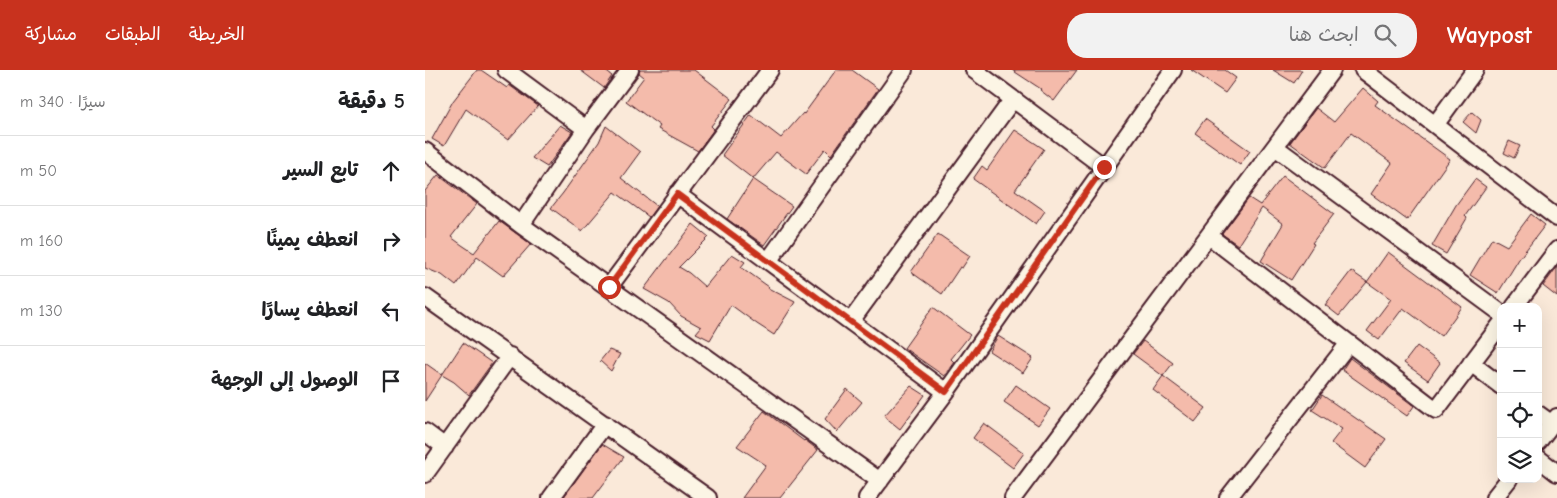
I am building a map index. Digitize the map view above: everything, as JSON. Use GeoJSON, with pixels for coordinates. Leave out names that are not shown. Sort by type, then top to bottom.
{"type":"FeatureCollection","features":[{"type":"Feature","properties":{"kind":"street"},"geometry":{"type":"LineString","coordinates":[[506,70],[586,129]]}},
{"type":"Feature","properties":{"kind":"street"},"geometry":{"type":"LineString","coordinates":[[521,225],[586,129],[629,70]]}},
{"type":"Feature","properties":{"kind":"street"},"geometry":{"type":"LineString","coordinates":[[609,287],[770,70]]}},
{"type":"Feature","properties":{"kind":"street"},"geometry":{"type":"LineString","coordinates":[[769,260],[904,70]]}},
{"type":"Feature","properties":{"kind":"street"},"geometry":{"type":"LineString","coordinates":[[974,70],[1104,167]]}},
{"type":"Feature","properties":{"kind":"street"},"geometry":{"type":"LineString","coordinates":[[867,498],[946,392],[1173,70]]}},
{"type":"Feature","properties":{"kind":"street"},"geometry":{"type":"LineString","coordinates":[[1013,498],[1332,70]]}},
{"type":"Feature","properties":{"kind":"street"},"geometry":{"type":"LineString","coordinates":[[1363,70],[1557,218]]}},
{"type":"Feature","properties":{"kind":"street"},"geometry":{"type":"LineString","coordinates":[[1435,125],[1475,70]]}},
{"type":"Feature","properties":{"kind":"street"},"geometry":{"type":"LineString","coordinates":[[851,321],[1013,99]]}},
{"type":"Feature","properties":{"kind":"street"},"geometry":{"type":"LineString","coordinates":[[1275,147],[1497,310]]}},
{"type":"Feature","properties":{"kind":"street"},"geometry":{"type":"LineString","coordinates":[[425,151],[521,225],[880,481]]}},
{"type":"Feature","properties":{"kind":"street"},"geometry":{"type":"LineString","coordinates":[[677,194],[946,392]]}},
{"type":"Feature","properties":{"kind":"street"},"geometry":{"type":"LineString","coordinates":[[1209,236],[1436,410],[1497,329]]}},
{"type":"Feature","properties":{"kind":"street"},"geometry":{"type":"LineString","coordinates":[[1517,303],[1557,250]]}},
{"type":"Feature","properties":{"kind":"street"},"geometry":{"type":"LineString","coordinates":[[425,296],[708,498]]}},
{"type":"Feature","properties":{"kind":"street"},"geometry":{"type":"LineString","coordinates":[[1228,498],[1349,343]]}},
{"type":"Feature","properties":{"kind":"street"},"geometry":{"type":"LineString","coordinates":[[425,474],[510,356]]}},
{"type":"Feature","properties":{"kind":"street"},"geometry":{"type":"LineString","coordinates":[[1471,364],[1497,383]]}},
{"type":"Feature","properties":{"kind":"street"},"geometry":{"type":"LineString","coordinates":[[1541,438],[1554,421],[1542,416]]}},
{"type":"Feature","properties":{"kind":"street"},"geometry":{"type":"LineString","coordinates":[[551,498],[605,424]]}},
{"type":"Feature","properties":{"kind":"street"},"geometry":{"type":"LineString","coordinates":[[425,432],[445,446]]}},
{"type":"Feature","properties":{"kind":"street"},"geometry":{"type":"LineString","coordinates":[[1542,461],[1557,473]]}},
{"type":"Feature","properties":{"kind":"street"},"geometry":{"type":"LineString","coordinates":[[1495,498],[1506,483]]}},
{"type":"Feature","properties":{"kind":"building"},"geometry":{"type":"Polygon","coordinates":[[[477,70],[481,70],[507,88],[509,85],[538,106],[508,140],[466,109],[444,146],[432,139],[453,101],[477,70]]]}},
{"type":"Feature","properties":{"kind":"building"},"geometry":{"type":"Polygon","coordinates":[[[580,70],[604,70],[612,76],[604,88],[580,70]]]}},
{"type":"Feature","properties":{"kind":"building"},"geometry":{"type":"Polygon","coordinates":[[[640,70],[694,70],[732,99],[711,126],[714,129],[698,151],[658,129],[660,126],[626,101],[644,77],[639,73],[640,70]]]}},
{"type":"Feature","properties":{"kind":"building"},"geometry":{"type":"Polygon","coordinates":[[[836,70],[852,70],[878,89],[831,155],[825,149],[806,174],[776,152],[753,179],[722,155],[751,115],[781,138],[804,114],[836,70]]]}},
{"type":"Feature","properties":{"kind":"building"},"geometry":{"type":"Polygon","coordinates":[[[1012,70],[1077,70],[1054,101],[1041,89],[1012,70]]]}},
{"type":"Feature","properties":{"kind":"building"},"geometry":{"type":"Polygon","coordinates":[[[1191,70],[1225,70],[1236,78],[1225,93],[1191,70]]]}},
{"type":"Feature","properties":{"kind":"building"},"geometry":{"type":"Polygon","coordinates":[[[1273,70],[1302,70],[1294,83],[1273,70]]]}},
{"type":"Feature","properties":{"kind":"building"},"geometry":{"type":"Polygon","coordinates":[[[1363,88],[1378,101],[1375,105],[1450,159],[1407,220],[1371,194],[1392,163],[1351,133],[1325,168],[1290,143],[1316,108],[1334,122],[1363,88]]]}},
{"type":"Feature","properties":{"kind":"building"},"geometry":{"type":"Polygon","coordinates":[[[1472,112],[1481,120],[1476,133],[1463,122],[1472,112]]]}},
{"type":"Feature","properties":{"kind":"building"},"geometry":{"type":"Polygon","coordinates":[[[1205,119],[1250,151],[1240,165],[1195,133],[1205,119]]]}},
{"type":"Feature","properties":{"kind":"building"},"geometry":{"type":"Polygon","coordinates":[[[560,125],[572,132],[547,167],[532,158],[560,125]]]}},
{"type":"Feature","properties":{"kind":"building"},"geometry":{"type":"Polygon","coordinates":[[[606,126],[640,152],[621,178],[657,206],[649,217],[615,192],[582,231],[551,208],[599,142],[606,126]]]}},
{"type":"Feature","properties":{"kind":"building"},"geometry":{"type":"Polygon","coordinates":[[[1015,130],[1044,149],[1015,190],[1045,211],[1036,224],[973,179],[982,166],[987,170],[1015,130]]]}},
{"type":"Feature","properties":{"kind":"building"},"geometry":{"type":"Polygon","coordinates":[[[1509,141],[1520,146],[1514,158],[1504,153],[1509,141]]]}},
{"type":"Feature","properties":{"kind":"building"},"geometry":{"type":"Polygon","coordinates":[[[438,175],[477,204],[451,237],[474,253],[499,221],[531,244],[503,276],[477,257],[456,286],[442,275],[425,268],[425,191],[438,175]]]}},
{"type":"Feature","properties":{"kind":"building"},"geometry":{"type":"Polygon","coordinates":[[[1283,176],[1334,214],[1312,243],[1314,244],[1291,280],[1261,261],[1283,224],[1262,208],[1238,245],[1222,234],[1249,198],[1260,205],[1283,176]]]}},
{"type":"Feature","properties":{"kind":"building"},"geometry":{"type":"Polygon","coordinates":[[[753,179],[792,206],[764,245],[727,219],[753,179]]]}},
{"type":"Feature","properties":{"kind":"building"},"geometry":{"type":"Polygon","coordinates":[[[1475,179],[1486,187],[1465,216],[1467,218],[1446,254],[1432,246],[1456,205],[1475,179]]]}},
{"type":"Feature","properties":{"kind":"building"},"geometry":{"type":"Polygon","coordinates":[[[1531,214],[1545,225],[1519,259],[1498,293],[1470,275],[1492,238],[1507,246],[1531,214]]]}},
{"type":"Feature","properties":{"kind":"building"},"geometry":{"type":"Polygon","coordinates":[[[693,224],[709,237],[679,267],[705,287],[732,254],[745,262],[741,267],[768,288],[795,302],[774,335],[731,305],[710,340],[696,333],[701,327],[681,316],[669,303],[644,289],[693,224]]]}},
{"type":"Feature","properties":{"kind":"building"},"geometry":{"type":"Polygon","coordinates":[[[938,234],[970,256],[962,268],[960,267],[942,294],[911,272],[938,234]]]}},
{"type":"Feature","properties":{"kind":"building"},"geometry":{"type":"Polygon","coordinates":[[[1388,252],[1462,307],[1441,336],[1403,308],[1379,340],[1367,331],[1391,299],[1367,282],[1388,252]]]}},
{"type":"Feature","properties":{"kind":"building"},"geometry":{"type":"Polygon","coordinates":[[[1557,267],[1557,297],[1543,286],[1557,267]]]}},
{"type":"Feature","properties":{"kind":"building"},"geometry":{"type":"Polygon","coordinates":[[[1351,271],[1367,282],[1339,316],[1325,305],[1351,271]]]}},
{"type":"Feature","properties":{"kind":"building"},"geometry":{"type":"Polygon","coordinates":[[[933,307],[970,335],[951,359],[954,362],[944,376],[904,348],[933,307]]]}},
{"type":"Feature","properties":{"kind":"building"},"geometry":{"type":"Polygon","coordinates":[[[998,336],[1033,358],[1023,373],[989,351],[998,336]]]}},
{"type":"Feature","properties":{"kind":"building"},"geometry":{"type":"Polygon","coordinates":[[[1143,341],[1173,363],[1163,376],[1133,354],[1143,341]]]}},
{"type":"Feature","properties":{"kind":"building"},"geometry":{"type":"Polygon","coordinates":[[[463,343],[492,363],[469,395],[454,382],[442,375],[463,343]]]}},
{"type":"Feature","properties":{"kind":"building"},"geometry":{"type":"Polygon","coordinates":[[[1417,346],[1440,363],[1428,380],[1404,363],[1417,346]]]}},
{"type":"Feature","properties":{"kind":"building"},"geometry":{"type":"Polygon","coordinates":[[[609,350],[620,354],[611,371],[600,361],[609,350]]]}},
{"type":"Feature","properties":{"kind":"building"},"geometry":{"type":"Polygon","coordinates":[[[1350,358],[1414,406],[1407,416],[1342,370],[1350,358]]]}},
{"type":"Feature","properties":{"kind":"building"},"geometry":{"type":"Polygon","coordinates":[[[425,363],[442,375],[425,401],[425,363]]]}},
{"type":"Feature","properties":{"kind":"building"},"geometry":{"type":"Polygon","coordinates":[[[1163,376],[1206,408],[1195,422],[1153,390],[1163,376]]]}},
{"type":"Feature","properties":{"kind":"building"},"geometry":{"type":"Polygon","coordinates":[[[1016,385],[1050,409],[1038,425],[1004,402],[1016,385]]]}},
{"type":"Feature","properties":{"kind":"building"},"geometry":{"type":"Polygon","coordinates":[[[911,386],[925,395],[900,429],[884,416],[911,386]]]}},
{"type":"Feature","properties":{"kind":"building"},"geometry":{"type":"Polygon","coordinates":[[[847,389],[862,402],[837,432],[825,419],[847,389]]]}},
{"type":"Feature","properties":{"kind":"building"},"geometry":{"type":"Polygon","coordinates":[[[1322,395],[1386,439],[1365,468],[1331,443],[1342,429],[1312,410],[1322,395]]]}},
{"type":"Feature","properties":{"kind":"building"},"geometry":{"type":"Polygon","coordinates":[[[764,411],[818,450],[780,498],[742,498],[766,465],[737,446],[764,411]]]}},
{"type":"Feature","properties":{"kind":"building"},"geometry":{"type":"Polygon","coordinates":[[[984,423],[1024,453],[1013,468],[973,438],[984,423]]]}},
{"type":"Feature","properties":{"kind":"building"},"geometry":{"type":"Polygon","coordinates":[[[602,444],[624,457],[593,498],[563,498],[602,444]]]}},
{"type":"Feature","properties":{"kind":"route"},"geometry":{"type":"LineString","coordinates":[[609,287],[677,194],[946,392],[1104,167]]}}]}
